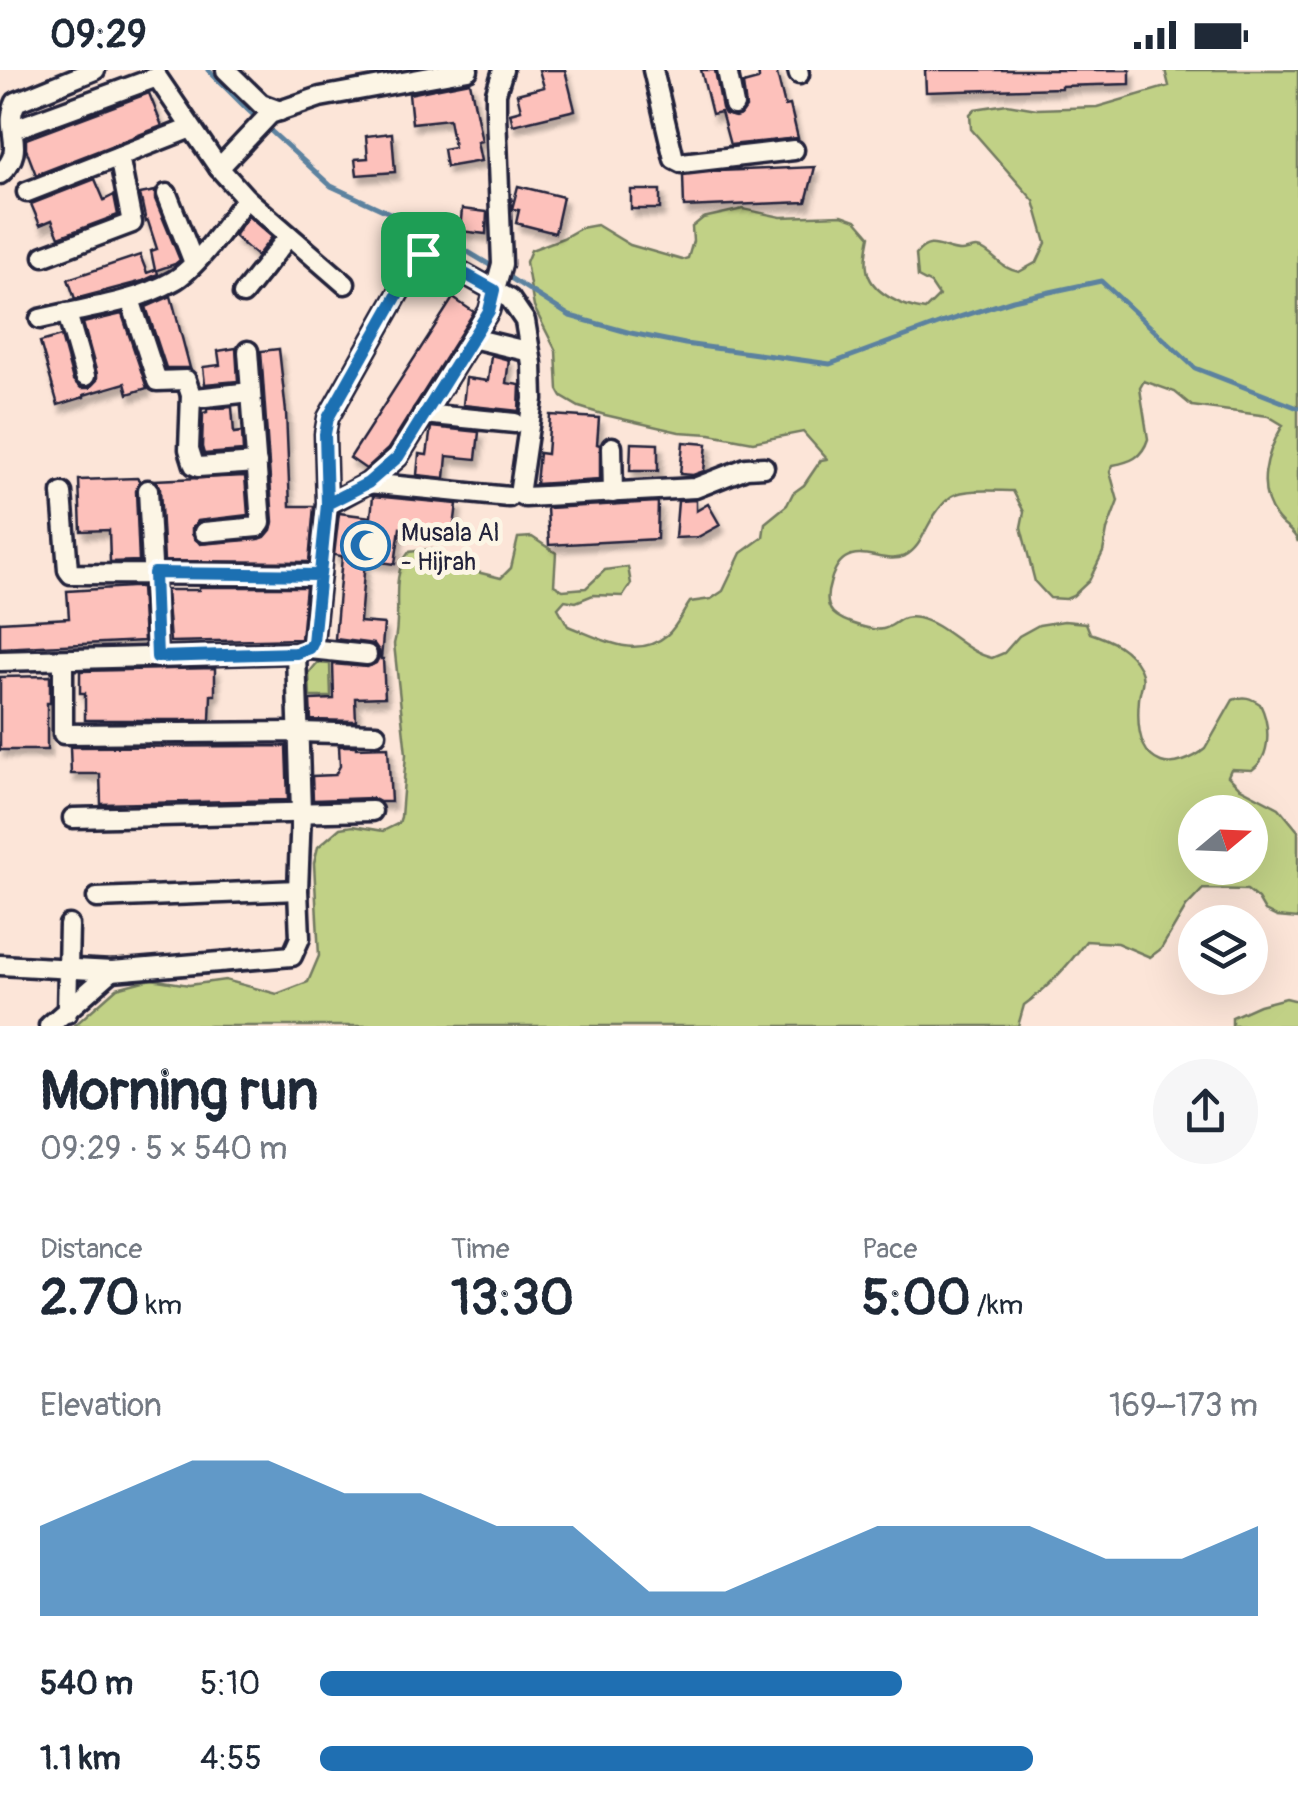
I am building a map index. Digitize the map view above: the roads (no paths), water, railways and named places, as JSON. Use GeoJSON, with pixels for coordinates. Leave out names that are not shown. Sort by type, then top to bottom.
{"type":"FeatureCollection","features":[{"type":"Feature","properties":{"kind":"street"},"geometry":{"type":"LineString","coordinates":[[0,174],[14,154],[12,111],[16,102],[95,70]]}},
{"type":"Feature","properties":{"kind":"street"},"geometry":{"type":"LineString","coordinates":[[226,70],[275,112]]}},
{"type":"Feature","properties":{"kind":"street"},"geometry":{"type":"LineString","coordinates":[[219,168],[275,112],[425,75],[468,70]]}},
{"type":"Feature","properties":{"kind":"street"},"geometry":{"type":"LineString","coordinates":[[327,504],[368,483],[398,457],[489,311],[498,277],[496,93],[503,70]]}},
{"type":"Feature","properties":{"kind":"street"},"geometry":{"type":"LineString","coordinates":[[653,70],[674,159],[682,163],[794,150]]}},
{"type":"Feature","properties":{"kind":"street"},"geometry":{"type":"LineString","coordinates":[[727,70],[734,104]]}},
{"type":"Feature","properties":{"kind":"street"},"geometry":{"type":"LineString","coordinates":[[20,127],[156,76],[219,168],[246,198],[345,284]]}},
{"type":"Feature","properties":{"kind":"street"},"geometry":{"type":"LineString","coordinates":[[27,192],[191,128]]}},
{"type":"Feature","properties":{"kind":"street"},"geometry":{"type":"LineString","coordinates":[[44,256],[132,222],[119,156]]}},
{"type":"Feature","properties":{"kind":"street"},"geometry":{"type":"LineString","coordinates":[[168,194],[194,263]]}},
{"type":"Feature","properties":{"kind":"street"},"geometry":{"type":"LineString","coordinates":[[40,319],[130,299],[175,280],[194,263],[246,198]]}},
{"type":"Feature","properties":{"kind":"street"},"geometry":{"type":"LineString","coordinates":[[243,294],[289,236]]}},
{"type":"Feature","properties":{"kind":"street"},"geometry":{"type":"LineString","coordinates":[[0,965],[112,972],[292,956],[297,950],[301,812],[298,732],[303,651],[313,642],[327,504],[325,434],[328,418],[418,258],[427,253],[498,277],[524,320],[534,398],[522,495],[531,499],[694,488],[746,468],[764,467]]}},
{"type":"Feature","properties":{"kind":"street"},"geometry":{"type":"LineString","coordinates":[[130,299],[156,381],[186,380],[191,395],[189,449],[194,464],[198,467],[256,462]]}},
{"type":"Feature","properties":{"kind":"street"},"geometry":{"type":"LineString","coordinates":[[72,312],[85,376]]}},
{"type":"Feature","properties":{"kind":"street"},"geometry":{"type":"LineString","coordinates":[[472,338],[522,350]]}},
{"type":"Feature","properties":{"kind":"street"},"geometry":{"type":"LineString","coordinates":[[204,532],[260,526],[248,351]]}},
{"type":"Feature","properties":{"kind":"street"},"geometry":{"type":"LineString","coordinates":[[191,395],[196,398],[252,392]]}},
{"type":"Feature","properties":{"kind":"street"},"geometry":{"type":"LineString","coordinates":[[422,414],[515,423]]}},
{"type":"Feature","properties":{"kind":"street"},"geometry":{"type":"LineString","coordinates":[[612,447],[613,494]]}},
{"type":"Feature","properties":{"kind":"street"},"geometry":{"type":"LineString","coordinates":[[368,483],[508,498]]}},
{"type":"Feature","properties":{"kind":"street"},"geometry":{"type":"LineString","coordinates":[[148,490],[157,657]]}},
{"type":"Feature","properties":{"kind":"street"},"geometry":{"type":"LineString","coordinates":[[62,494],[69,573],[320,575]]}},
{"type":"Feature","properties":{"kind":"street"},"geometry":{"type":"LineString","coordinates":[[0,661],[303,651],[367,654]]}},
{"type":"Feature","properties":{"kind":"street"},"geometry":{"type":"LineString","coordinates":[[63,660],[63,734],[376,734]]}},
{"type":"Feature","properties":{"kind":"street"},"geometry":{"type":"LineString","coordinates":[[73,818],[372,811]]}},
{"type":"Feature","properties":{"kind":"street"},"geometry":{"type":"LineString","coordinates":[[97,898],[298,890]]}},
{"type":"Feature","properties":{"kind":"street"},"geometry":{"type":"LineString","coordinates":[[67,1013],[69,925]]}},
{"type":"Feature","properties":{"kind":"street"},"geometry":{"type":"LineString","coordinates":[[50,1026],[112,972]]}},
{"type":"Feature","properties":{"kind":"waterway"},"geometry":{"type":"LineString","coordinates":[[208,70],[331,186],[446,239],[495,268]]}},
{"type":"Feature","properties":{"kind":"waterway"},"geometry":{"type":"LineString","coordinates":[[504,274],[570,316],[631,333],[830,364],[1013,300],[1101,281],[1195,368],[1298,408]]}},
{"type":"Feature","properties":{"kind":"place","name":"Musala Al - Hijrah"},"geometry":{"type":"Point","coordinates":[366,546]}}]}
